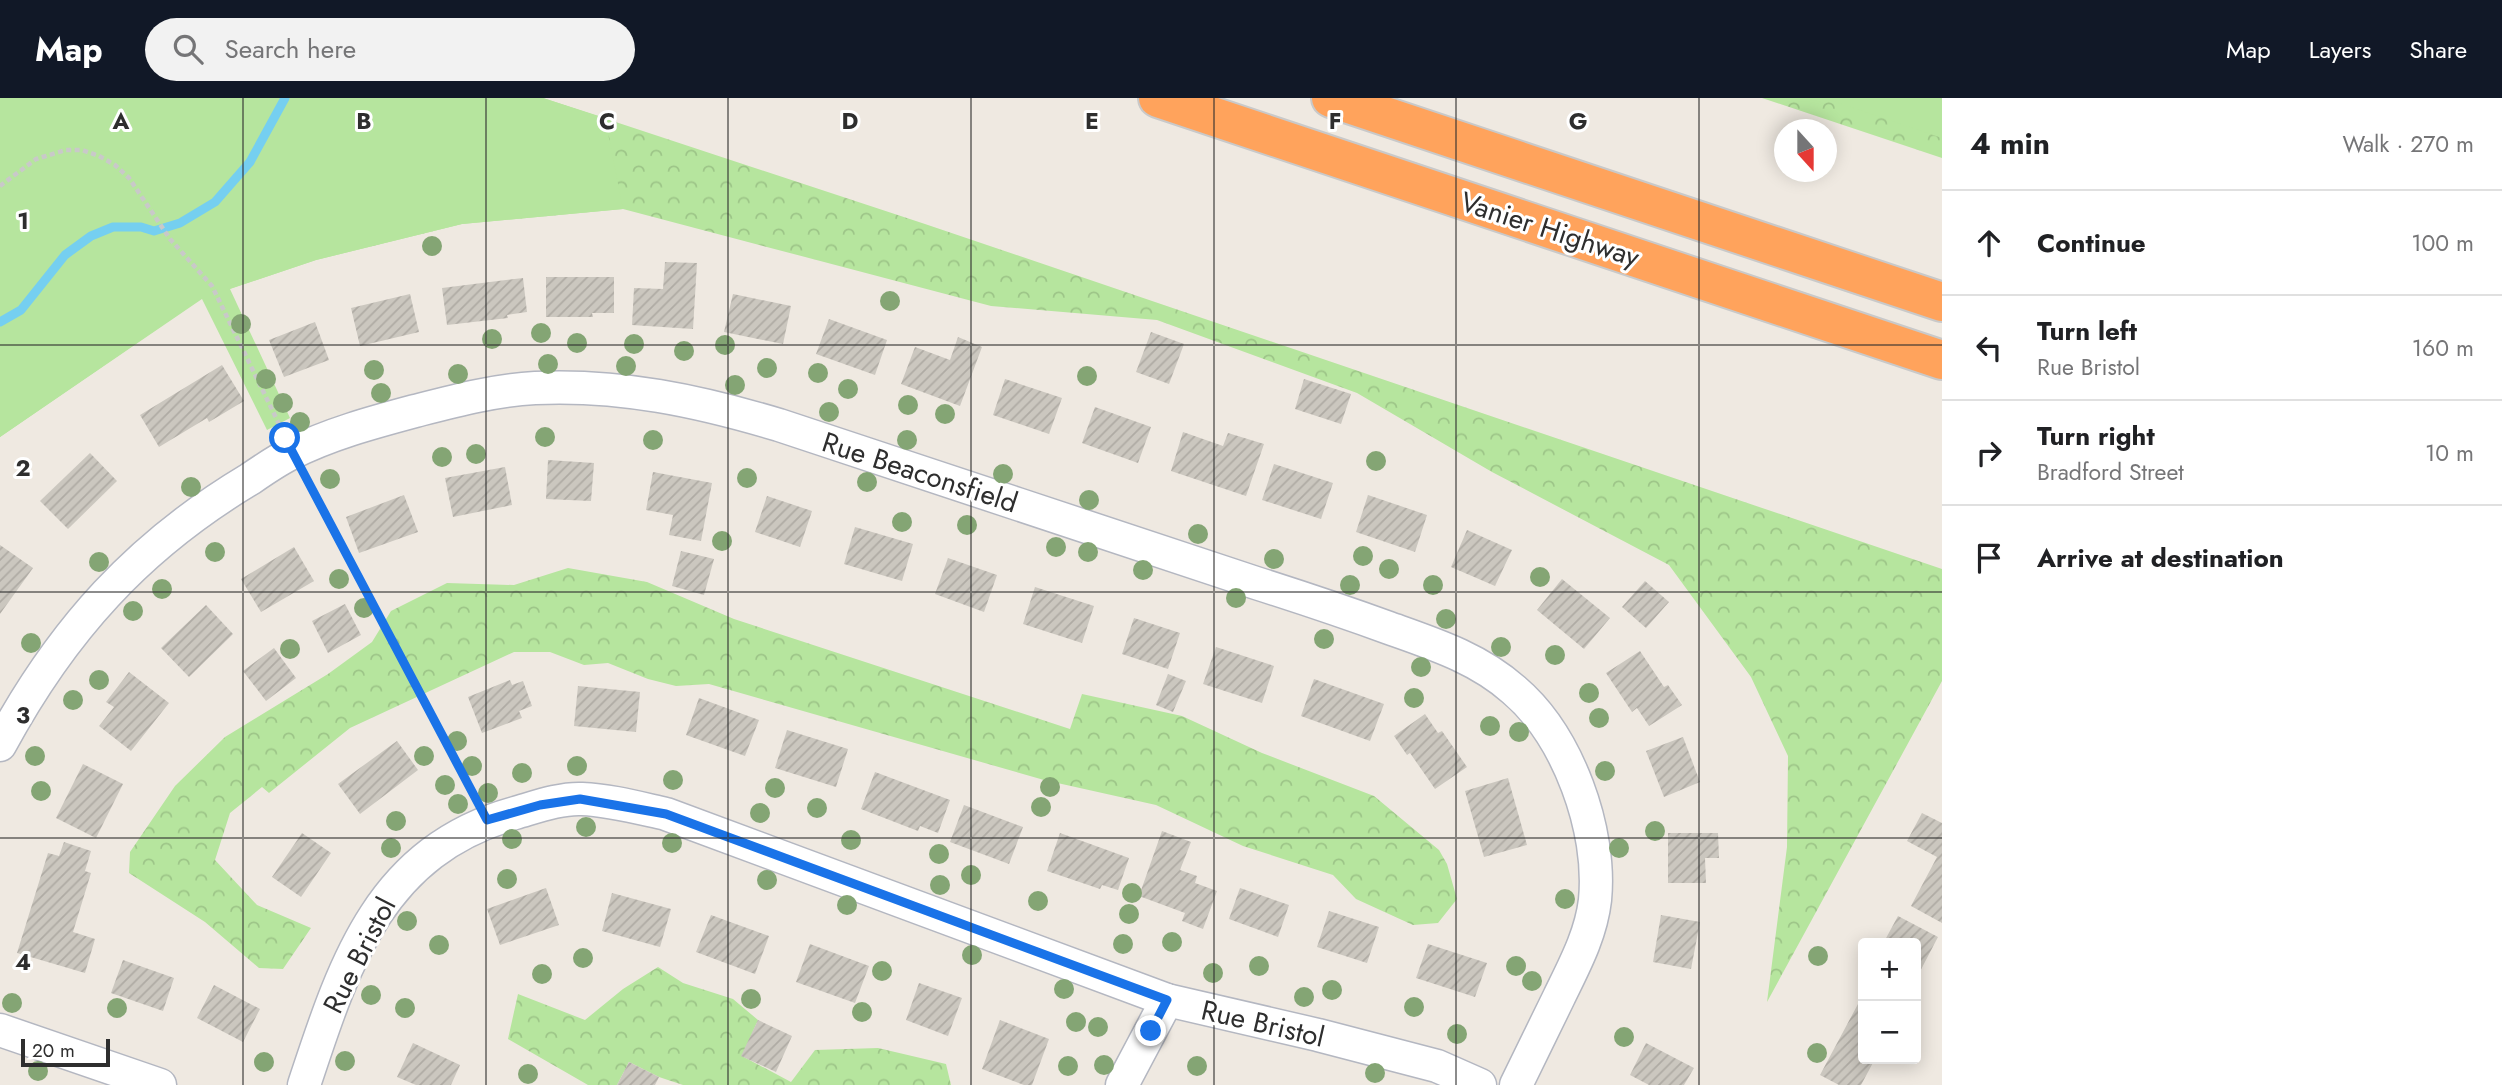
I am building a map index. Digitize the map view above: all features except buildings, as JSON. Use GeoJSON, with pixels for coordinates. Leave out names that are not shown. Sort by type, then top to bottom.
{"type":"FeatureCollection","features":[{"type":"Feature","properties":{"kind":"highway","name":"Vanier Highway"},"geometry":{"type":"LineString","coordinates":[[1158,98],[1942,360]]}},
{"type":"Feature","properties":{"kind":"highway","name":"Vanier Highway"},"geometry":{"type":"LineString","coordinates":[[1331,98],[1942,302]]}},
{"type":"Feature","properties":{"kind":"street","name":"Rue Beaconsfield"},"geometry":{"type":"LineString","coordinates":[[0,745],[26,697],[102,595],[164,537],[221,496],[291,454],[389,418],[454,401],[533,388],[580,388],[670,397],[712,405],[1349,613],[1446,648],[1482,665],[1514,690],[1531,707],[1553,737],[1578,786],[1586,813],[1595,865],[1595,900],[1587,937],[1516,1085]]}},
{"type":"Feature","properties":{"kind":"street","name":"Rue Bristol"},"geometry":{"type":"LineString","coordinates":[[304,1085],[343,978],[374,915],[401,878],[436,848],[487,820],[540,805],[580,799],[666,814],[1167,1000],[1437,1066],[1480,1085]]}},
{"type":"Feature","properties":{"kind":"street"},"geometry":{"type":"LineString","coordinates":[[1122,1085],[1167,1000]]}},
{"type":"Feature","properties":{"kind":"street"},"geometry":{"type":"LineString","coordinates":[[0,1030],[160,1085]]}},
{"type":"Feature","properties":{"kind":"path"},"geometry":{"type":"LineString","coordinates":[[0,186],[36,159],[66,150],[82,149],[99,156],[115,165],[129,178],[170,239],[212,286],[291,454],[487,820]]}},
{"type":"Feature","properties":{"kind":"green space"},"geometry":{"type":"Polygon","coordinates":[[[0,98],[543,98],[925,224],[1942,569],[1942,681],[1767,1002],[1787,847],[1788,756],[1751,677],[1669,565],[1492,472],[1357,393],[1157,320],[991,306],[623,209],[462,224],[316,260],[202,298],[0,437],[0,98]]]}},
{"type":"Feature","properties":{"kind":"green space"},"geometry":{"type":"Polygon","coordinates":[[[0,98],[543,98],[605,118],[623,209],[462,224],[316,260],[230,289],[290,418],[267,430],[202,299],[0,437],[0,98]]]}},
{"type":"Feature","properties":{"kind":"green space"},"geometry":{"type":"Polygon","coordinates":[[[1762,98],[1942,98],[1942,158],[1837,123],[1837,119],[1825,119],[1762,98]]]}},
{"type":"Feature","properties":{"kind":"green space"},"geometry":{"type":"Polygon","coordinates":[[[1824,98],[1942,98],[1942,138],[1824,98]]]}},
{"type":"Feature","properties":{"kind":"green space"},"geometry":{"type":"Polygon","coordinates":[[[568,568],[647,582],[734,619],[1070,729],[1082,694],[1182,716],[1262,753],[1374,796],[1439,850],[1447,864],[1457,899],[1438,923],[1413,925],[1356,899],[1333,875],[1243,846],[1156,805],[1044,780],[709,684],[676,686],[648,679],[608,663],[584,665],[550,652],[514,652],[350,728],[269,793],[262,787],[230,813],[215,860],[257,905],[311,928],[283,969],[259,968],[205,922],[129,873],[130,852],[175,786],[225,737],[328,674],[372,642],[391,611],[447,583],[514,585],[568,568]]]}},
{"type":"Feature","properties":{"kind":"green space"},"geometry":{"type":"Polygon","coordinates":[[[658,967],[683,983],[733,999],[758,1020],[742,1056],[791,1082],[815,1050],[878,1048],[946,1064],[951,1085],[683,1085],[629,1062],[617,1085],[588,1085],[508,1039],[518,994],[585,1020],[623,989],[658,967]]]}},
{"type":"Feature","properties":{"kind":"waterway"},"geometry":{"type":"LineString","coordinates":[[0,322],[21,310],[65,255],[91,236],[113,227],[141,227],[154,231],[180,223],[215,202],[250,162],[285,98]]}},
{"type":"Feature","properties":{"kind":"route"},"geometry":{"type":"LineString","coordinates":[[285,438],[291,454],[487,820],[540,805],[580,799],[666,814],[1167,1000],[1151,1031]]}}]}
